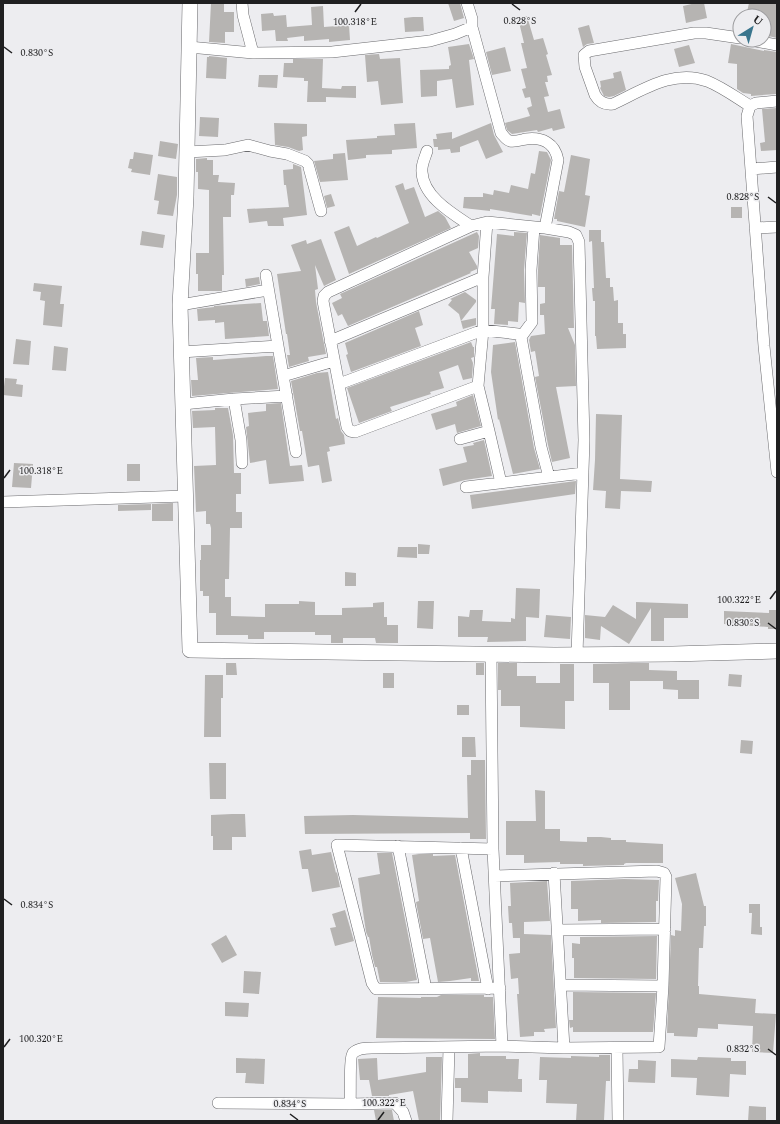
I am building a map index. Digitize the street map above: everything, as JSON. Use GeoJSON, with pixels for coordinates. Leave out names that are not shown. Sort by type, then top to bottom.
{"type":"FeatureCollection","features":[{"type":"Feature","properties":{"kind":"street"},"geometry":{"type":"LineString","coordinates":[[190,3],[186,197],[180,305],[190,650],[577,655],[777,651]]}},
{"type":"Feature","properties":{"kind":"street"},"geometry":{"type":"LineString","coordinates":[[242,3],[243,15],[253,52]]}},
{"type":"Feature","properties":{"kind":"street"},"geometry":{"type":"LineString","coordinates":[[467,3],[472,19],[472,27],[501,133],[508,140],[512,141],[531,139],[547,142],[557,153],[558,160],[539,228],[531,270],[532,322],[521,337]]}},
{"type":"Feature","properties":{"kind":"street"},"geometry":{"type":"LineString","coordinates":[[189,47],[253,52],[332,52],[430,41],[455,34],[472,27]]}},
{"type":"Feature","properties":{"kind":"street"},"geometry":{"type":"LineString","coordinates":[[732,37],[706,33],[694,33],[589,51],[584,55],[585,67],[597,99],[604,103],[613,104],[662,80],[694,78],[712,83],[750,106]]}},
{"type":"Feature","properties":{"kind":"street"},"geometry":{"type":"LineString","coordinates":[[777,101],[756,103],[750,106],[747,116],[764,346],[777,472]]}},
{"type":"Feature","properties":{"kind":"street"},"geometry":{"type":"LineString","coordinates":[[187,152],[225,150],[248,145],[270,152],[287,154],[300,159],[308,164],[321,211]]}},
{"type":"Feature","properties":{"kind":"street"},"geometry":{"type":"LineString","coordinates":[[427,151],[422,166],[422,173],[425,183],[439,203],[448,211],[471,226]]}},
{"type":"Feature","properties":{"kind":"street"},"geometry":{"type":"LineString","coordinates":[[751,169],[777,167]]}},
{"type":"Feature","properties":{"kind":"street"},"geometry":{"type":"LineString","coordinates":[[487,222],[483,277],[483,330],[478,386],[501,483]]}},
{"type":"Feature","properties":{"kind":"street"},"geometry":{"type":"LineString","coordinates":[[478,386],[355,432],[350,432],[347,427],[330,341],[323,301],[324,296],[328,292],[471,226],[487,222],[569,232],[576,235],[579,242],[584,440],[577,655]]}},
{"type":"Feature","properties":{"kind":"street"},"geometry":{"type":"LineString","coordinates":[[755,228],[777,227]]}},
{"type":"Feature","properties":{"kind":"street"},"geometry":{"type":"LineString","coordinates":[[266,275],[296,452]]}},
{"type":"Feature","properties":{"kind":"street"},"geometry":{"type":"LineString","coordinates":[[330,341],[483,277]]}},
{"type":"Feature","properties":{"kind":"street"},"geometry":{"type":"LineString","coordinates":[[180,305],[268,290]]}},
{"type":"Feature","properties":{"kind":"street"},"geometry":{"type":"LineString","coordinates":[[339,384],[483,330],[518,334],[521,337],[541,448],[549,477]]}},
{"type":"Feature","properties":{"kind":"street"},"geometry":{"type":"LineString","coordinates":[[181,352],[278,346]]}},
{"type":"Feature","properties":{"kind":"street"},"geometry":{"type":"LineString","coordinates":[[283,376],[334,361]]}},
{"type":"Feature","properties":{"kind":"street"},"geometry":{"type":"LineString","coordinates":[[183,404],[287,396]]}},
{"type":"Feature","properties":{"kind":"street"},"geometry":{"type":"LineString","coordinates":[[234,399],[241,440],[242,463]]}},
{"type":"Feature","properties":{"kind":"street"},"geometry":{"type":"LineString","coordinates":[[460,439],[489,431]]}},
{"type":"Feature","properties":{"kind":"street"},"geometry":{"type":"LineString","coordinates":[[466,487],[583,473]]}},
{"type":"Feature","properties":{"kind":"street"},"geometry":{"type":"LineString","coordinates":[[3,502],[186,496]]}},
{"type":"Feature","properties":{"kind":"street"},"geometry":{"type":"LineString","coordinates":[[491,654],[493,849],[502,1046]]}},
{"type":"Feature","properties":{"kind":"street"},"geometry":{"type":"LineString","coordinates":[[493,849],[337,845],[372,983],[376,989],[500,988]]}},
{"type":"Feature","properties":{"kind":"street"},"geometry":{"type":"LineString","coordinates":[[398,846],[426,989]]}},
{"type":"Feature","properties":{"kind":"street"},"geometry":{"type":"LineString","coordinates":[[461,848],[488,988]]}},
{"type":"Feature","properties":{"kind":"street"},"geometry":{"type":"LineString","coordinates":[[350,1104],[350,1061],[353,1053],[358,1049],[502,1046],[564,1048],[660,1048],[664,986],[666,877],[664,872],[554,873],[495,876]]}},
{"type":"Feature","properties":{"kind":"street"},"geometry":{"type":"LineString","coordinates":[[554,873],[564,1048]]}},
{"type":"Feature","properties":{"kind":"street"},"geometry":{"type":"LineString","coordinates":[[558,930],[665,929]]}},
{"type":"Feature","properties":{"kind":"street"},"geometry":{"type":"LineString","coordinates":[[561,985],[664,986]]}},
{"type":"Feature","properties":{"kind":"street"},"geometry":{"type":"LineString","coordinates":[[447,1121],[449,1047]]}},
{"type":"Feature","properties":{"kind":"street"},"geometry":{"type":"LineString","coordinates":[[617,1048],[618,1121]]}},
{"type":"Feature","properties":{"kind":"street"},"geometry":{"type":"LineString","coordinates":[[218,1103],[394,1103],[403,1112],[406,1121]]}},
{"type":"Feature","properties":{"kind":"building"},"geometry":{"type":"Polygon","coordinates":[[[211,3],[224,3],[224,12],[234,12],[234,32],[225,32],[225,43],[209,42],[211,3]]]}},
{"type":"Feature","properties":{"kind":"building"},"geometry":{"type":"Polygon","coordinates":[[[448,3],[460,3],[464,18],[454,21],[448,3]]]}},
{"type":"Feature","properties":{"kind":"building"},"geometry":{"type":"Polygon","coordinates":[[[704,3],[707,18],[686,23],[683,6],[704,3]]]}},
{"type":"Feature","properties":{"kind":"building"},"geometry":{"type":"Polygon","coordinates":[[[749,3],[777,3],[777,38],[772,37],[772,8],[748,8],[749,3]]]}},
{"type":"Feature","properties":{"kind":"building"},"geometry":{"type":"Polygon","coordinates":[[[323,6],[324,27],[349,25],[350,40],[329,42],[329,39],[304,41],[304,36],[287,38],[288,41],[276,41],[275,30],[262,31],[261,14],[273,13],[274,16],[286,15],[287,27],[312,25],[311,7],[323,6]]]}},
{"type":"Feature","properties":{"kind":"building"},"geometry":{"type":"Polygon","coordinates":[[[527,16],[534,40],[543,38],[548,54],[546,55],[552,75],[547,76],[548,82],[545,82],[549,96],[544,97],[548,112],[560,109],[565,128],[553,131],[552,128],[538,132],[537,130],[512,134],[507,130],[505,123],[530,116],[527,108],[532,106],[530,97],[525,98],[522,89],[526,88],[521,69],[527,68],[521,43],[524,43],[518,18],[527,16]]]}},
{"type":"Feature","properties":{"kind":"building"},"geometry":{"type":"Polygon","coordinates":[[[423,17],[424,31],[405,32],[404,18],[423,17]]]}},
{"type":"Feature","properties":{"kind":"building"},"geometry":{"type":"Polygon","coordinates":[[[589,25],[594,43],[587,44],[583,47],[578,28],[589,25]]]}},
{"type":"Feature","properties":{"kind":"building"},"geometry":{"type":"Polygon","coordinates":[[[469,44],[474,59],[469,60],[474,105],[456,108],[452,79],[437,81],[437,96],[421,97],[420,70],[449,69],[449,66],[451,65],[448,47],[469,44]]]}},
{"type":"Feature","properties":{"kind":"building"},"geometry":{"type":"Polygon","coordinates":[[[731,44],[732,48],[750,48],[777,52],[776,94],[751,96],[751,94],[743,93],[737,89],[737,64],[728,63],[731,44]]]}},
{"type":"Feature","properties":{"kind":"building"},"geometry":{"type":"Polygon","coordinates":[[[689,45],[695,63],[679,67],[674,49],[689,45]]]}},
{"type":"Feature","properties":{"kind":"building"},"geometry":{"type":"Polygon","coordinates":[[[505,47],[511,71],[492,75],[486,52],[505,47]]]}},
{"type":"Feature","properties":{"kind":"building"},"geometry":{"type":"Polygon","coordinates":[[[379,54],[380,59],[400,58],[403,103],[381,105],[378,81],[367,82],[365,55],[379,54]]]}},
{"type":"Feature","properties":{"kind":"building"},"geometry":{"type":"Polygon","coordinates":[[[207,57],[227,58],[226,79],[206,78],[207,57]]]}},
{"type":"Feature","properties":{"kind":"building"},"geometry":{"type":"Polygon","coordinates":[[[293,59],[323,59],[322,88],[341,89],[342,86],[356,86],[356,98],[326,97],[326,102],[307,102],[308,81],[304,81],[304,78],[283,77],[284,63],[293,63],[293,59]]]}},
{"type":"Feature","properties":{"kind":"building"},"geometry":{"type":"Polygon","coordinates":[[[621,71],[626,90],[614,96],[604,96],[600,88],[600,81],[614,78],[613,73],[621,71]]]}},
{"type":"Feature","properties":{"kind":"building"},"geometry":{"type":"Polygon","coordinates":[[[259,75],[278,75],[277,88],[258,87],[259,75]]]}},
{"type":"Feature","properties":{"kind":"building"},"geometry":{"type":"Polygon","coordinates":[[[777,108],[777,150],[761,151],[760,143],[765,142],[762,109],[777,108]]]}},
{"type":"Feature","properties":{"kind":"building"},"geometry":{"type":"Polygon","coordinates":[[[200,117],[219,118],[218,137],[199,136],[200,117]]]}},
{"type":"Feature","properties":{"kind":"building"},"geometry":{"type":"Polygon","coordinates":[[[274,123],[307,124],[307,136],[302,137],[303,150],[299,151],[288,147],[275,145],[274,123]]]}},
{"type":"Feature","properties":{"kind":"building"},"geometry":{"type":"Polygon","coordinates":[[[415,123],[417,148],[392,150],[392,154],[366,155],[366,158],[348,160],[346,140],[395,135],[394,124],[415,123]]]}},
{"type":"Feature","properties":{"kind":"building"},"geometry":{"type":"Polygon","coordinates":[[[491,123],[494,135],[503,152],[486,159],[478,140],[460,147],[460,152],[451,153],[450,149],[438,150],[438,147],[434,147],[433,139],[437,139],[436,134],[452,132],[452,139],[491,123]]]}},
{"type":"Feature","properties":{"kind":"building"},"geometry":{"type":"Polygon","coordinates":[[[160,141],[178,144],[176,159],[158,156],[160,141]]]}},
{"type":"Feature","properties":{"kind":"building"},"geometry":{"type":"Polygon","coordinates":[[[539,151],[547,152],[551,160],[540,216],[490,209],[490,211],[463,208],[464,197],[483,197],[483,193],[493,195],[494,190],[509,193],[511,185],[528,189],[531,173],[535,174],[539,151]]]}},
{"type":"Feature","properties":{"kind":"building"},"geometry":{"type":"Polygon","coordinates":[[[134,152],[153,155],[150,175],[131,172],[132,169],[128,168],[130,159],[133,159],[134,152]]]}},
{"type":"Feature","properties":{"kind":"building"},"geometry":{"type":"Polygon","coordinates":[[[345,153],[348,180],[320,182],[314,161],[333,159],[333,154],[345,153]]]}},
{"type":"Feature","properties":{"kind":"building"},"geometry":{"type":"Polygon","coordinates":[[[571,155],[590,159],[585,195],[590,196],[585,227],[554,219],[559,191],[564,192],[571,155]]]}},
{"type":"Feature","properties":{"kind":"building"},"geometry":{"type":"Polygon","coordinates":[[[207,158],[207,160],[213,160],[213,175],[219,175],[218,182],[235,183],[234,195],[231,195],[231,217],[223,217],[224,275],[222,275],[222,291],[198,291],[198,274],[196,274],[196,253],[209,253],[209,190],[198,189],[198,172],[196,172],[196,159],[207,158]]]}},
{"type":"Feature","properties":{"kind":"building"},"geometry":{"type":"Polygon","coordinates":[[[293,164],[301,167],[307,215],[283,218],[284,226],[268,226],[267,221],[249,223],[247,209],[289,207],[286,185],[284,185],[283,170],[293,169],[293,164]]]}},
{"type":"Feature","properties":{"kind":"building"},"geometry":{"type":"Polygon","coordinates":[[[158,174],[177,177],[177,195],[173,216],[157,214],[159,201],[154,200],[158,174]]]}},
{"type":"Feature","properties":{"kind":"building"},"geometry":{"type":"Polygon","coordinates":[[[403,183],[405,190],[414,187],[425,217],[438,211],[445,217],[451,228],[349,274],[334,232],[349,226],[357,246],[409,223],[395,186],[403,183]]]}},
{"type":"Feature","properties":{"kind":"building"},"geometry":{"type":"Polygon","coordinates":[[[331,194],[335,206],[327,208],[324,196],[331,194]]]}},
{"type":"Feature","properties":{"kind":"building"},"geometry":{"type":"Polygon","coordinates":[[[731,207],[742,207],[742,218],[731,218],[731,207]]]}},
{"type":"Feature","properties":{"kind":"building"},"geometry":{"type":"Polygon","coordinates":[[[589,230],[601,230],[601,242],[604,242],[606,278],[610,278],[610,287],[613,287],[614,301],[618,300],[618,323],[623,323],[623,334],[626,334],[626,348],[597,349],[595,336],[595,301],[593,301],[592,288],[594,288],[592,241],[589,242],[589,230]]]}},
{"type":"Feature","properties":{"kind":"building"},"geometry":{"type":"Polygon","coordinates":[[[142,231],[165,235],[163,248],[140,245],[142,231]]]}},
{"type":"Feature","properties":{"kind":"building"},"geometry":{"type":"Polygon","coordinates":[[[477,232],[479,236],[478,248],[469,252],[477,266],[477,269],[470,272],[471,273],[348,326],[342,314],[338,316],[332,303],[342,298],[340,294],[477,232]]]}},
{"type":"Feature","properties":{"kind":"building"},"geometry":{"type":"Polygon","coordinates":[[[514,232],[527,233],[524,270],[525,303],[519,302],[518,322],[508,321],[508,325],[494,324],[495,309],[491,309],[497,234],[514,236],[514,232]]]}},
{"type":"Feature","properties":{"kind":"building"},"geometry":{"type":"Polygon","coordinates":[[[540,235],[560,238],[560,245],[572,245],[574,328],[568,328],[575,345],[576,386],[556,387],[570,458],[552,462],[535,377],[539,376],[535,351],[531,352],[529,340],[531,336],[545,334],[544,315],[540,315],[540,304],[545,303],[545,287],[538,287],[540,235]]]}},
{"type":"Feature","properties":{"kind":"building"},"geometry":{"type":"Polygon","coordinates":[[[321,239],[336,280],[324,286],[315,265],[318,289],[315,290],[316,302],[326,354],[308,357],[309,361],[289,367],[287,355],[290,355],[277,274],[301,271],[291,245],[306,240],[307,244],[321,239]]]}},
{"type":"Feature","properties":{"kind":"building"},"geometry":{"type":"Polygon","coordinates":[[[259,277],[260,284],[246,287],[245,279],[259,277]]]}},
{"type":"Feature","properties":{"kind":"building"},"geometry":{"type":"Polygon","coordinates":[[[34,283],[62,286],[60,304],[64,304],[62,327],[43,325],[45,301],[40,300],[41,292],[33,291],[34,283]]]}},
{"type":"Feature","properties":{"kind":"building"},"geometry":{"type":"Polygon","coordinates":[[[465,292],[476,300],[476,302],[461,321],[476,318],[476,325],[463,329],[459,314],[448,305],[452,300],[450,299],[465,292]]]}},
{"type":"Feature","properties":{"kind":"building"},"geometry":{"type":"Polygon","coordinates":[[[261,303],[263,321],[267,321],[269,336],[225,339],[224,322],[215,323],[215,320],[198,321],[197,309],[214,306],[261,303]]]}},
{"type":"Feature","properties":{"kind":"building"},"geometry":{"type":"Polygon","coordinates":[[[419,311],[423,325],[415,328],[421,346],[351,372],[346,355],[348,354],[345,343],[419,311]]]}},
{"type":"Feature","properties":{"kind":"building"},"geometry":{"type":"Polygon","coordinates":[[[16,339],[31,341],[29,365],[13,364],[16,339]]]}},
{"type":"Feature","properties":{"kind":"building"},"geometry":{"type":"Polygon","coordinates":[[[471,342],[474,347],[474,357],[471,358],[473,363],[472,378],[463,380],[458,365],[439,372],[444,388],[430,392],[431,394],[390,407],[392,411],[359,423],[347,388],[471,342]]]}},
{"type":"Feature","properties":{"kind":"building"},"geometry":{"type":"Polygon","coordinates":[[[515,342],[534,448],[540,469],[513,474],[499,419],[498,420],[491,372],[493,345],[515,342]]]}},
{"type":"Feature","properties":{"kind":"building"},"geometry":{"type":"Polygon","coordinates":[[[54,346],[68,348],[66,371],[52,370],[54,346]]]}},
{"type":"Feature","properties":{"kind":"building"},"geometry":{"type":"Polygon","coordinates":[[[273,356],[278,389],[192,396],[191,380],[198,380],[196,358],[213,357],[213,360],[273,356]]]}},
{"type":"Feature","properties":{"kind":"building"},"geometry":{"type":"Polygon","coordinates":[[[328,372],[336,419],[338,418],[341,431],[344,435],[345,444],[329,447],[330,451],[327,452],[332,481],[322,483],[319,465],[308,467],[291,381],[317,373],[328,372]]]}},
{"type":"Feature","properties":{"kind":"building"},"geometry":{"type":"Polygon","coordinates":[[[5,378],[17,379],[16,384],[23,385],[22,397],[3,395],[5,378]]]}},
{"type":"Feature","properties":{"kind":"building"},"geometry":{"type":"Polygon","coordinates":[[[473,395],[481,426],[457,433],[455,424],[436,430],[431,414],[457,406],[456,402],[473,395]]]}},
{"type":"Feature","properties":{"kind":"building"},"geometry":{"type":"Polygon","coordinates":[[[281,403],[290,466],[302,465],[304,481],[269,484],[266,460],[250,463],[246,427],[249,426],[248,413],[266,411],[266,404],[281,403]]]}},
{"type":"Feature","properties":{"kind":"building"},"geometry":{"type":"Polygon","coordinates":[[[215,408],[228,408],[233,435],[234,473],[241,473],[241,494],[236,494],[236,512],[242,512],[242,528],[230,528],[229,579],[225,579],[225,597],[231,597],[231,616],[265,617],[265,604],[299,604],[299,601],[315,602],[315,615],[342,615],[342,608],[373,607],[373,603],[384,602],[384,617],[387,617],[387,625],[398,625],[398,643],[376,643],[375,638],[343,638],[343,643],[331,643],[331,635],[315,635],[315,632],[264,632],[264,639],[248,639],[248,635],[216,635],[216,613],[209,613],[209,596],[203,596],[203,591],[200,591],[201,545],[211,545],[211,528],[210,524],[206,524],[206,511],[196,512],[194,466],[216,465],[215,427],[193,428],[192,411],[215,410],[215,408]]]}},
{"type":"Feature","properties":{"kind":"building"},"geometry":{"type":"Polygon","coordinates":[[[596,414],[622,415],[620,479],[652,481],[651,492],[621,491],[620,509],[605,508],[606,491],[593,490],[596,414]]]}},
{"type":"Feature","properties":{"kind":"building"},"geometry":{"type":"Polygon","coordinates":[[[484,440],[492,476],[465,480],[443,486],[439,469],[467,462],[463,447],[474,445],[473,443],[484,440]]]}},
{"type":"Feature","properties":{"kind":"building"},"geometry":{"type":"Polygon","coordinates":[[[14,463],[33,464],[31,488],[12,487],[14,463]]]}},
{"type":"Feature","properties":{"kind":"building"},"geometry":{"type":"Polygon","coordinates":[[[127,464],[140,464],[140,481],[127,481],[127,464]]]}},
{"type":"Feature","properties":{"kind":"building"},"geometry":{"type":"Polygon","coordinates":[[[576,481],[575,494],[472,509],[470,495],[576,481]]]}},
{"type":"Feature","properties":{"kind":"building"},"geometry":{"type":"Polygon","coordinates":[[[173,503],[173,521],[152,521],[152,504],[173,503]]]}},
{"type":"Feature","properties":{"kind":"building"},"geometry":{"type":"Polygon","coordinates":[[[151,504],[151,510],[118,511],[118,505],[151,504]]]}},
{"type":"Feature","properties":{"kind":"building"},"geometry":{"type":"Polygon","coordinates":[[[418,544],[430,545],[429,554],[418,554],[418,544]]]}},
{"type":"Feature","properties":{"kind":"building"},"geometry":{"type":"Polygon","coordinates":[[[398,547],[417,547],[417,558],[397,557],[398,547]]]}},
{"type":"Feature","properties":{"kind":"building"},"geometry":{"type":"Polygon","coordinates":[[[345,572],[356,573],[356,586],[345,586],[345,572]]]}},
{"type":"Feature","properties":{"kind":"building"},"geometry":{"type":"Polygon","coordinates":[[[516,588],[540,589],[539,618],[526,617],[526,641],[487,642],[488,637],[458,637],[458,616],[469,617],[470,610],[483,610],[482,621],[511,622],[511,618],[515,619],[516,588]]]}},
{"type":"Feature","properties":{"kind":"building"},"geometry":{"type":"Polygon","coordinates":[[[418,601],[434,601],[433,629],[417,628],[418,601]]]}},
{"type":"Feature","properties":{"kind":"building"},"geometry":{"type":"Polygon","coordinates":[[[636,602],[688,604],[688,618],[664,618],[664,641],[651,641],[651,608],[629,644],[601,626],[600,640],[585,638],[585,615],[605,617],[613,605],[636,619],[636,602]]]}},
{"type":"Feature","properties":{"kind":"building"},"geometry":{"type":"Polygon","coordinates":[[[769,610],[777,610],[777,629],[724,624],[724,611],[769,613],[769,610]]]}},
{"type":"Feature","properties":{"kind":"building"},"geometry":{"type":"Polygon","coordinates":[[[546,615],[571,617],[570,639],[544,637],[546,615]]]}},
{"type":"Feature","properties":{"kind":"building"},"geometry":{"type":"Polygon","coordinates":[[[226,663],[236,663],[237,675],[226,675],[226,663]]]}},
{"type":"Feature","properties":{"kind":"building"},"geometry":{"type":"Polygon","coordinates":[[[476,663],[484,663],[484,675],[476,675],[476,663]]]}},
{"type":"Feature","properties":{"kind":"building"},"geometry":{"type":"Polygon","coordinates":[[[498,663],[517,663],[517,676],[536,676],[536,683],[560,683],[560,664],[574,664],[574,701],[565,701],[565,729],[520,727],[520,706],[501,706],[501,690],[498,690],[498,663]]]}},
{"type":"Feature","properties":{"kind":"building"},"geometry":{"type":"Polygon","coordinates":[[[649,663],[649,670],[677,671],[677,680],[699,680],[699,699],[678,699],[678,690],[663,689],[663,681],[630,681],[630,710],[609,710],[609,683],[593,683],[593,664],[649,663]]]}},
{"type":"Feature","properties":{"kind":"building"},"geometry":{"type":"Polygon","coordinates":[[[383,673],[394,673],[394,688],[383,688],[383,673]]]}},
{"type":"Feature","properties":{"kind":"building"},"geometry":{"type":"Polygon","coordinates":[[[729,674],[742,675],[741,687],[728,686],[729,674]]]}},
{"type":"Feature","properties":{"kind":"building"},"geometry":{"type":"Polygon","coordinates":[[[205,675],[223,675],[223,698],[221,698],[221,737],[204,737],[205,675]]]}},
{"type":"Feature","properties":{"kind":"building"},"geometry":{"type":"Polygon","coordinates":[[[457,705],[469,705],[469,715],[457,715],[457,705]]]}},
{"type":"Feature","properties":{"kind":"building"},"geometry":{"type":"Polygon","coordinates":[[[462,737],[475,737],[476,757],[462,757],[462,737]]]}},
{"type":"Feature","properties":{"kind":"building"},"geometry":{"type":"Polygon","coordinates":[[[741,740],[753,741],[752,754],[740,753],[741,740]]]}},
{"type":"Feature","properties":{"kind":"building"},"geometry":{"type":"Polygon","coordinates":[[[471,760],[485,760],[486,839],[470,839],[470,833],[305,834],[304,816],[353,815],[468,818],[467,775],[471,775],[471,760]]]}},
{"type":"Feature","properties":{"kind":"building"},"geometry":{"type":"Polygon","coordinates":[[[209,763],[226,763],[226,799],[210,799],[209,763]]]}},
{"type":"Feature","properties":{"kind":"building"},"geometry":{"type":"Polygon","coordinates":[[[535,790],[545,791],[545,829],[560,829],[560,841],[587,842],[587,837],[601,837],[611,838],[611,840],[626,840],[626,842],[663,844],[663,863],[626,863],[624,865],[583,866],[583,864],[560,864],[560,862],[524,863],[524,855],[506,855],[506,821],[536,821],[535,790]]]}},
{"type":"Feature","properties":{"kind":"building"},"geometry":{"type":"Polygon","coordinates":[[[245,814],[246,837],[232,837],[232,850],[213,850],[211,815],[245,814]]]}},
{"type":"Feature","properties":{"kind":"building"},"geometry":{"type":"Polygon","coordinates":[[[311,849],[312,855],[331,852],[340,887],[312,892],[308,869],[302,869],[299,851],[311,849]]]}},
{"type":"Feature","properties":{"kind":"building"},"geometry":{"type":"Polygon","coordinates":[[[377,853],[392,853],[417,980],[406,982],[380,982],[377,967],[375,967],[369,937],[366,932],[358,878],[380,874],[377,853]]]}},
{"type":"Feature","properties":{"kind":"building"},"geometry":{"type":"Polygon","coordinates":[[[433,854],[433,856],[455,855],[479,981],[471,981],[471,978],[438,982],[430,938],[423,939],[416,902],[419,901],[412,855],[433,854]]]}},
{"type":"Feature","properties":{"kind":"building"},"geometry":{"type":"Polygon","coordinates":[[[696,873],[704,906],[706,906],[706,926],[704,926],[703,948],[699,948],[699,994],[756,999],[755,1013],[776,1014],[773,1053],[752,1052],[753,1026],[718,1024],[718,1029],[698,1028],[697,1037],[674,1036],[674,1033],[667,1033],[671,935],[675,936],[675,930],[681,931],[682,904],[675,878],[696,873]]]}},
{"type":"Feature","properties":{"kind":"building"},"geometry":{"type":"Polygon","coordinates":[[[624,879],[659,880],[658,901],[656,901],[656,922],[601,923],[601,920],[578,921],[578,909],[571,909],[571,881],[624,879]]]}},
{"type":"Feature","properties":{"kind":"building"},"geometry":{"type":"Polygon","coordinates":[[[547,881],[550,921],[524,922],[524,934],[551,935],[556,1028],[544,1029],[545,1032],[534,1032],[534,1036],[520,1037],[517,994],[519,994],[518,978],[511,979],[509,954],[520,953],[520,938],[513,938],[512,923],[509,923],[508,906],[511,906],[510,883],[547,881]]]}},
{"type":"Feature","properties":{"kind":"building"},"geometry":{"type":"Polygon","coordinates":[[[749,904],[760,904],[760,927],[762,927],[762,935],[751,934],[752,913],[749,913],[749,904]]]}},
{"type":"Feature","properties":{"kind":"building"},"geometry":{"type":"Polygon","coordinates":[[[345,910],[354,941],[335,946],[330,928],[336,927],[332,914],[345,910]]]}},
{"type":"Feature","properties":{"kind":"building"},"geometry":{"type":"Polygon","coordinates":[[[226,935],[237,955],[222,963],[211,944],[226,935]]]}},
{"type":"Feature","properties":{"kind":"building"},"geometry":{"type":"Polygon","coordinates":[[[657,936],[656,979],[574,978],[572,943],[580,944],[580,937],[657,936]]]}},
{"type":"Feature","properties":{"kind":"building"},"geometry":{"type":"Polygon","coordinates":[[[244,971],[261,972],[259,994],[243,993],[244,971]]]}},
{"type":"Feature","properties":{"kind":"building"},"geometry":{"type":"Polygon","coordinates":[[[573,992],[656,993],[653,1032],[573,1032],[573,1027],[570,1028],[569,1020],[573,1020],[573,992]]]}},
{"type":"Feature","properties":{"kind":"building"},"geometry":{"type":"Polygon","coordinates":[[[441,995],[484,995],[484,997],[493,997],[495,1039],[376,1038],[378,997],[421,998],[437,997],[441,995]]]}},
{"type":"Feature","properties":{"kind":"building"},"geometry":{"type":"Polygon","coordinates":[[[225,1002],[249,1003],[248,1017],[225,1016],[225,1002]]]}},
{"type":"Feature","properties":{"kind":"building"},"geometry":{"type":"Polygon","coordinates":[[[480,1053],[480,1056],[506,1056],[506,1059],[519,1059],[518,1079],[522,1079],[522,1092],[488,1091],[488,1103],[461,1102],[461,1088],[455,1088],[455,1078],[468,1078],[468,1054],[480,1053]]]}},
{"type":"Feature","properties":{"kind":"building"},"geometry":{"type":"Polygon","coordinates":[[[599,1055],[610,1055],[610,1081],[606,1081],[604,1120],[576,1121],[577,1104],[546,1103],[547,1080],[539,1080],[540,1057],[571,1058],[571,1056],[599,1057],[599,1055]]]}},
{"type":"Feature","properties":{"kind":"building"},"geometry":{"type":"Polygon","coordinates":[[[426,1057],[442,1057],[440,1121],[419,1121],[413,1091],[389,1096],[372,1096],[369,1080],[360,1080],[358,1059],[377,1058],[378,1080],[426,1072],[426,1057]]]}},
{"type":"Feature","properties":{"kind":"building"},"geometry":{"type":"Polygon","coordinates":[[[698,1057],[731,1058],[731,1061],[746,1061],[746,1075],[730,1074],[729,1097],[696,1095],[697,1078],[671,1077],[671,1059],[697,1060],[698,1057]]]}},
{"type":"Feature","properties":{"kind":"building"},"geometry":{"type":"Polygon","coordinates":[[[236,1058],[265,1059],[264,1084],[245,1083],[246,1073],[236,1073],[236,1058]]]}},
{"type":"Feature","properties":{"kind":"building"},"geometry":{"type":"Polygon","coordinates":[[[638,1060],[656,1061],[655,1083],[628,1082],[629,1069],[638,1069],[638,1060]]]}},
{"type":"Feature","properties":{"kind":"building"},"geometry":{"type":"Polygon","coordinates":[[[749,1106],[766,1107],[766,1121],[748,1121],[749,1106]]]}},
{"type":"Feature","properties":{"kind":"building"},"geometry":{"type":"Polygon","coordinates":[[[374,1110],[392,1110],[394,1121],[376,1121],[374,1110]]]}}]}
